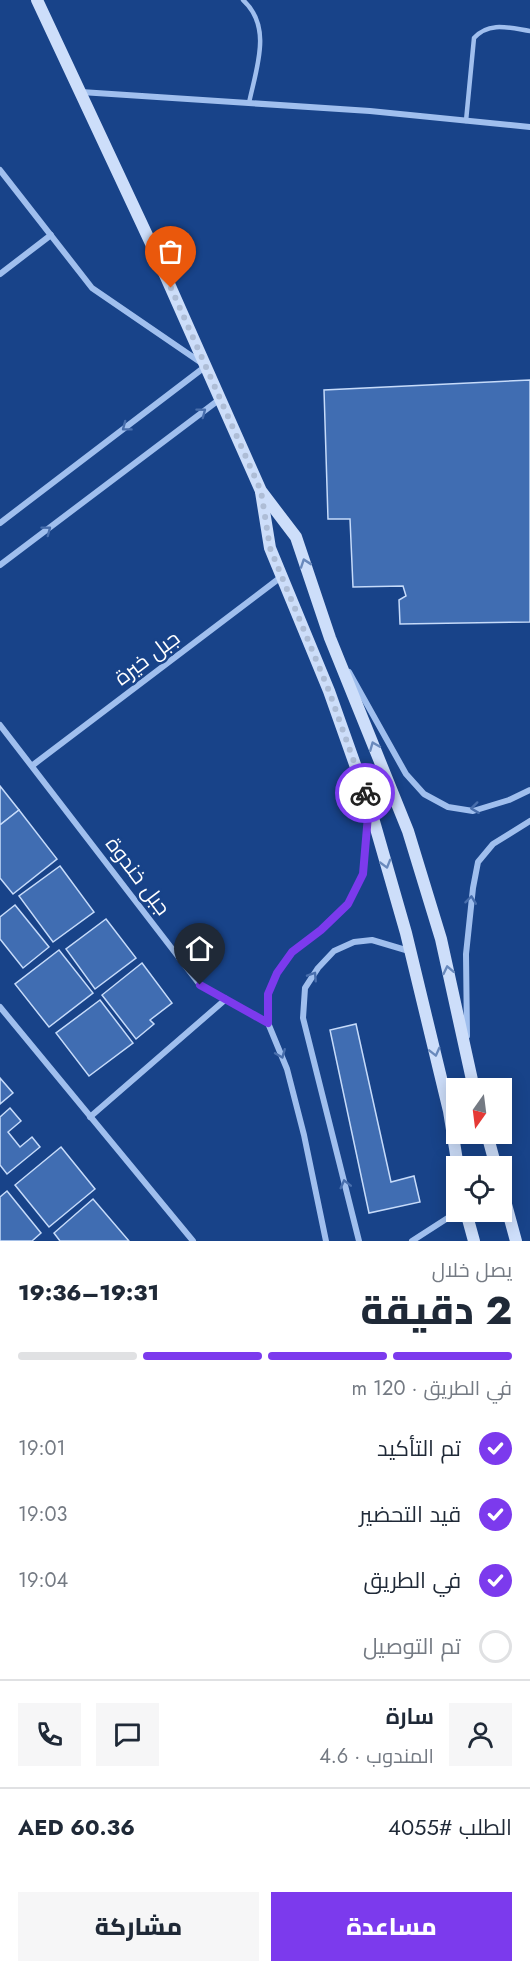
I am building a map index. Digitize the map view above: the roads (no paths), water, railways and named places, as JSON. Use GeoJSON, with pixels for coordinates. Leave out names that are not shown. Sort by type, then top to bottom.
{"type":"FeatureCollection","features":[{"type":"Feature","properties":{"kind":"main road"},"geometry":{"type":"LineString","coordinates":[[37,0],[81,92],[261,491],[296,537],[330,638],[408,831],[441,939],[471,1078]]}},
{"type":"Feature","properties":{"kind":"main road"},"geometry":{"type":"LineString","coordinates":[[261,491],[270,548],[329,691],[369,804],[410,952],[449,1111],[456,1156]]}},
{"type":"Feature","properties":{"kind":"main road"},"geometry":{"type":"LineString","coordinates":[[469,1222],[474,1241]]}},
{"type":"Feature","properties":{"kind":"main road"},"geometry":{"type":"LineString","coordinates":[[511,1222],[516,1241]]}},
{"type":"Feature","properties":{"kind":"street"},"geometry":{"type":"LineString","coordinates":[[81,92],[370,111],[530,127]]}},
{"type":"Feature","properties":{"kind":"street"},"geometry":{"type":"LineString","coordinates":[[0,170],[92,288],[206,366],[0,523]]}},
{"type":"Feature","properties":{"kind":"street"},"geometry":{"type":"LineString","coordinates":[[0,274],[51,235]]}},
{"type":"Feature","properties":{"kind":"street"},"geometry":{"type":"LineString","coordinates":[[0,565],[220,399]]}},
{"type":"Feature","properties":{"kind":"street","name":"جبل خيرة"},"geometry":{"type":"LineString","coordinates":[[33,765],[282,577]]}},
{"type":"Feature","properties":{"kind":"street"},"geometry":{"type":"LineString","coordinates":[[330,638],[406,774],[424,794],[448,807],[473,811],[509,800],[530,790]]}},
{"type":"Feature","properties":{"kind":"street","name":"جبل خندوة"},"geometry":{"type":"LineString","coordinates":[[0,725],[200,985],[268,1023]]}},
{"type":"Feature","properties":{"kind":"street"},"geometry":{"type":"LineString","coordinates":[[326,1241],[304,1135],[286,1069],[268,1023],[268,994],[277,973],[292,952],[321,930],[348,904],[363,874],[369,804]]}},
{"type":"Feature","properties":{"kind":"street"},"geometry":{"type":"LineString","coordinates":[[467,1063],[466,954],[478,862],[493,844],[530,820]]}},
{"type":"Feature","properties":{"kind":"street"},"geometry":{"type":"LineString","coordinates":[[359,1241],[303,1018],[305,988],[318,968],[334,951],[354,942],[372,940],[410,952]]}},
{"type":"Feature","properties":{"kind":"street"},"geometry":{"type":"LineString","coordinates":[[90,1117],[226,999]]}},
{"type":"Feature","properties":{"kind":"street"},"geometry":{"type":"LineString","coordinates":[[0,1007],[193,1241]]}},
{"type":"Feature","properties":{"kind":"street"},"geometry":{"type":"LineString","coordinates":[[412,1241],[446,1219]]}},
{"type":"Feature","properties":{"kind":"lane"},"geometry":{"type":"LineString","coordinates":[[243,0],[250,6],[259,23],[262,38],[249,103]]}},
{"type":"Feature","properties":{"kind":"lane"},"geometry":{"type":"LineString","coordinates":[[466,120],[474,38],[480,31],[493,26],[530,31]]}}]}
